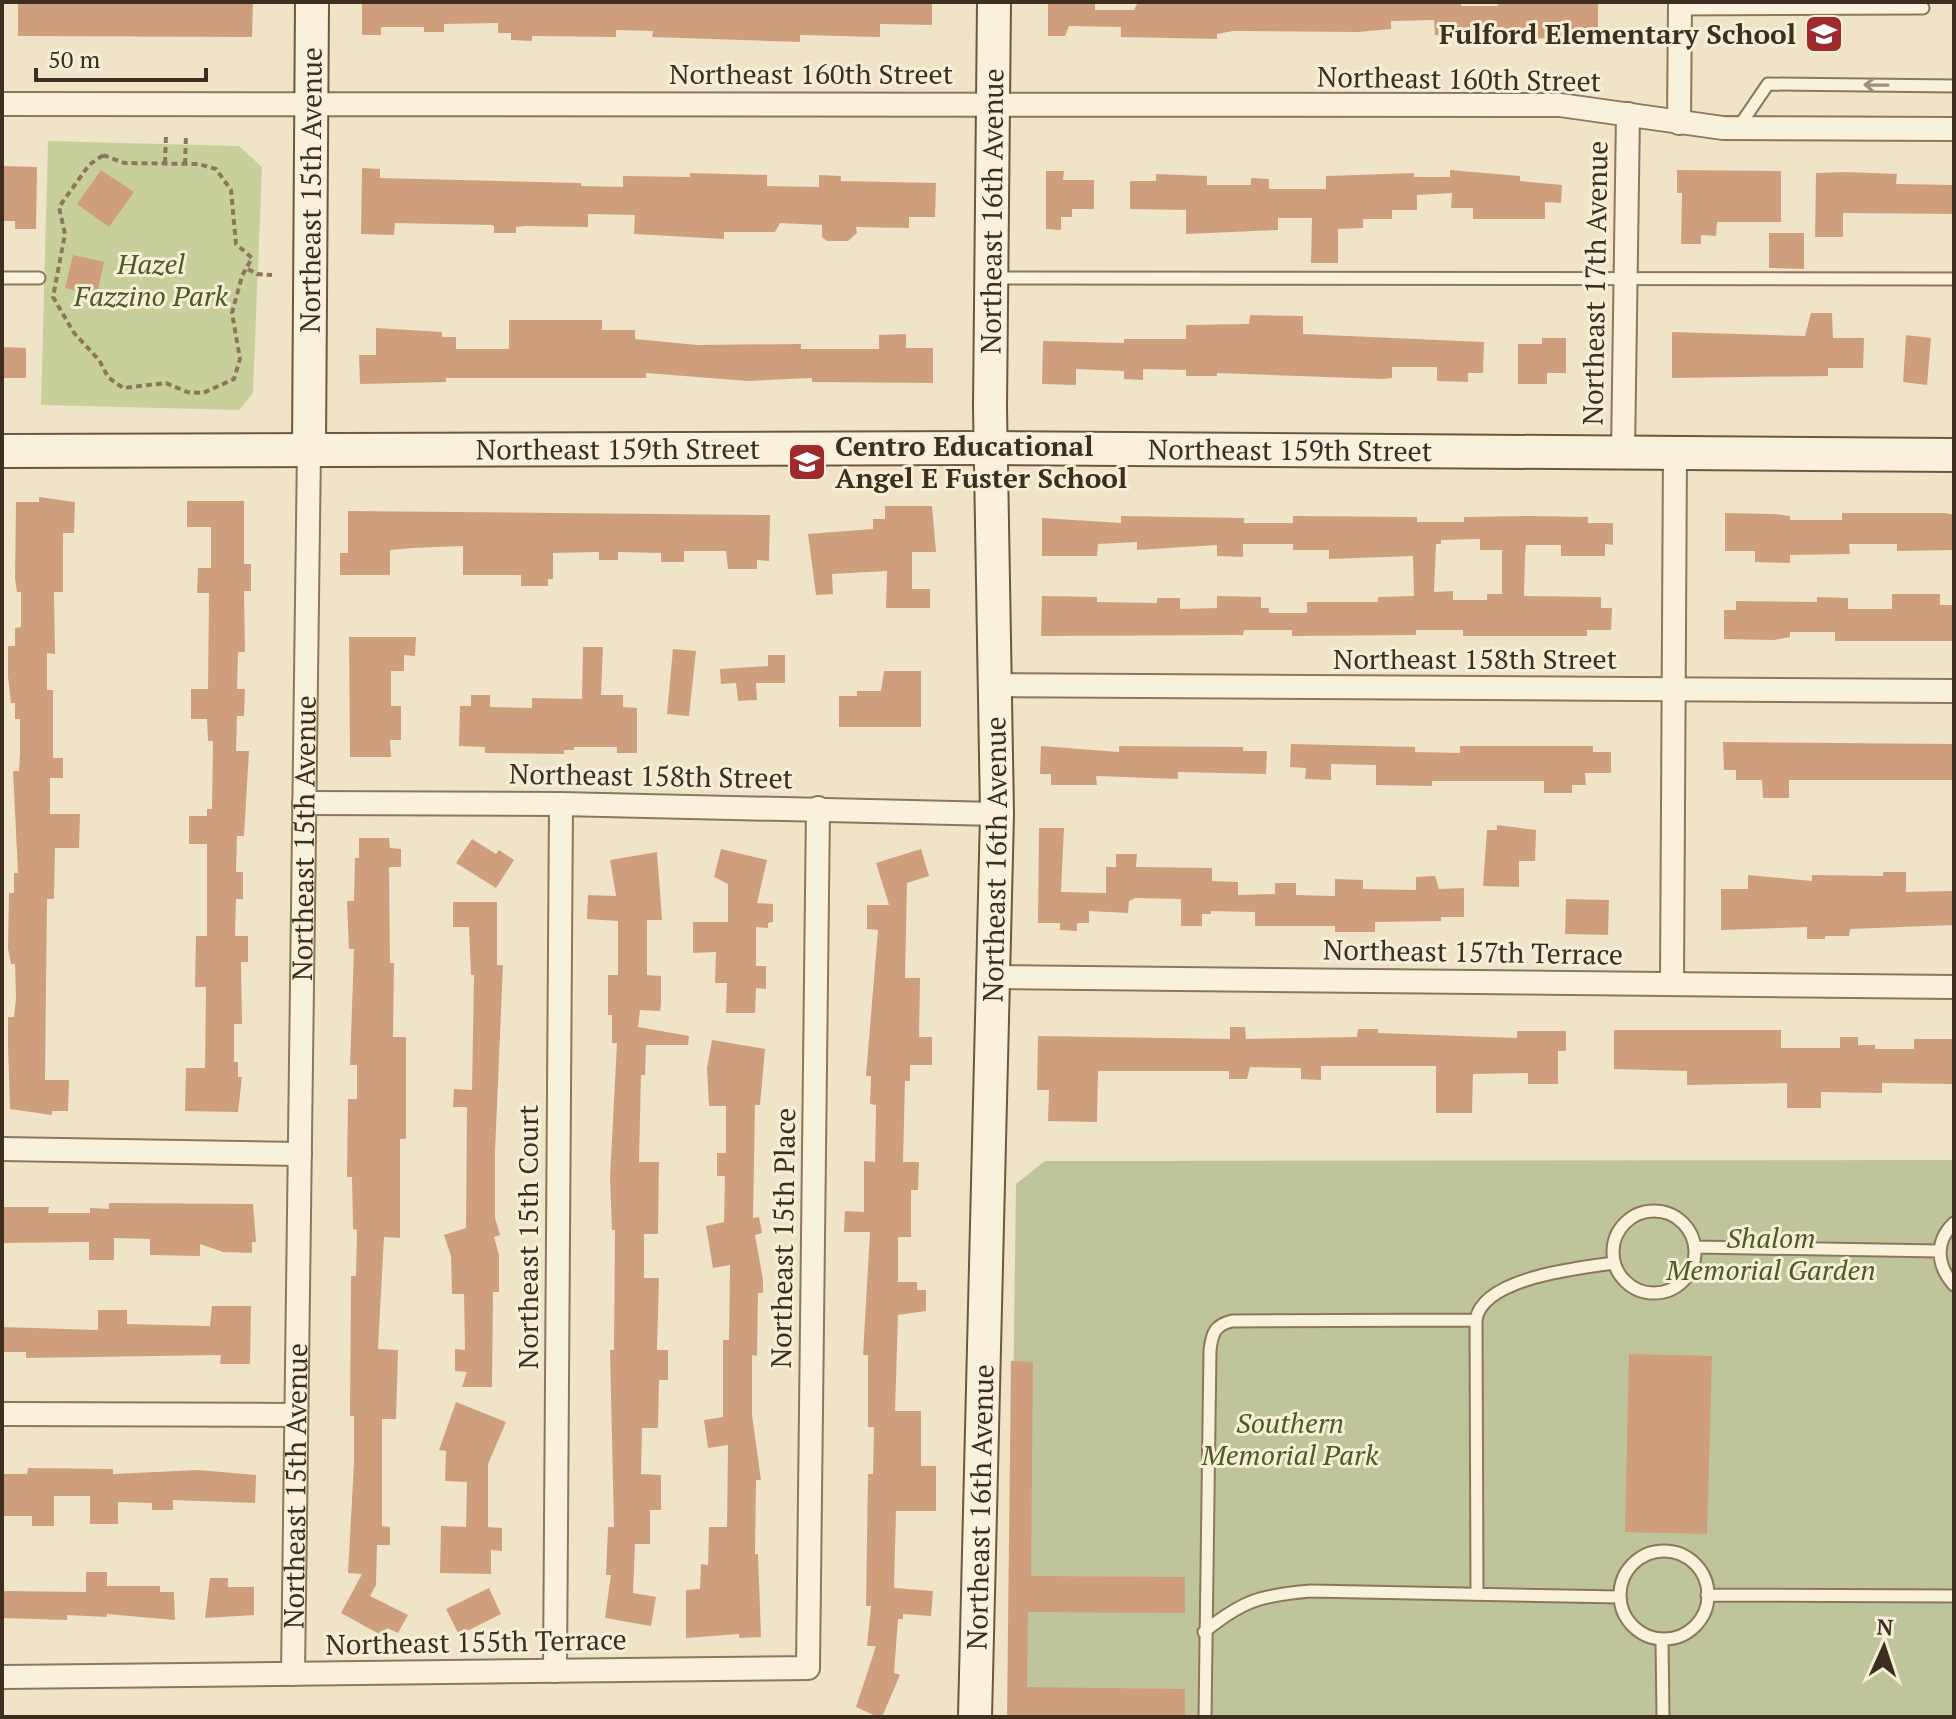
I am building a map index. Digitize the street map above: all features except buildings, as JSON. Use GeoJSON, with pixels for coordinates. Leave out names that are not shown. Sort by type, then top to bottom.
{"type":"FeatureCollection","features":[{"type":"Feature","properties":{"kind":"street","name":"Northeast 15th Avenue"},"geometry":{"type":"LineString","coordinates":[[293,1674],[312,2]]}},
{"type":"Feature","properties":{"kind":"street","name":"Northeast 16th Avenue"},"geometry":{"type":"LineString","coordinates":[[975,1717],[997,814],[991,448],[994,2]]}},
{"type":"Feature","properties":{"kind":"street"},"geometry":{"type":"LineString","coordinates":[[1679,123],[1680,5]]}},
{"type":"Feature","properties":{"kind":"street","name":"Northeast 160th Street"},"geometry":{"type":"LineString","coordinates":[[2,104],[1560,105],[1679,123],[1738,128],[1954,129]]}},
{"type":"Feature","properties":{"kind":"street","name":"Northeast 17th Avenue"},"geometry":{"type":"LineString","coordinates":[[1623,453],[1628,114]]}},
{"type":"Feature","properties":{"kind":"street","name":"Northeast 159th Street"},"geometry":{"type":"LineString","coordinates":[[2,451],[991,448],[1954,455]]}},
{"type":"Feature","properties":{"kind":"street"},"geometry":{"type":"LineString","coordinates":[[1672,984],[1675,453]]}},
{"type":"Feature","properties":{"kind":"street","name":"Northeast 158th Street"},"geometry":{"type":"LineString","coordinates":[[996,685],[1954,691]]}},
{"type":"Feature","properties":{"kind":"street","name":"Northeast 158th Street"},"geometry":{"type":"LineString","coordinates":[[304,803],[818,808],[997,814]]}},
{"type":"Feature","properties":{"kind":"street","name":"Northeast 15th Court"},"geometry":{"type":"LineString","coordinates":[[555,1671],[561,804]]}},
{"type":"Feature","properties":{"kind":"street","name":"Northeast 15th Place"},"geometry":{"type":"LineString","coordinates":[[808,1668],[818,808]]}},
{"type":"Feature","properties":{"kind":"street","name":"Northeast 157th Terrace"},"geometry":{"type":"LineString","coordinates":[[992,977],[1954,987]]}},
{"type":"Feature","properties":{"kind":"street"},"geometry":{"type":"LineString","coordinates":[[2,1149],[300,1154]]}},
{"type":"Feature","properties":{"kind":"street"},"geometry":{"type":"LineString","coordinates":[[2,1414],[296,1415]]}},
{"type":"Feature","properties":{"kind":"street","name":"Northeast 155th Terrace"},"geometry":{"type":"LineString","coordinates":[[2,1677],[808,1668]]}},
{"type":"Feature","properties":{"kind":"lane"},"geometry":{"type":"LineString","coordinates":[[1680,5],[1923,8]]}},
{"type":"Feature","properties":{"kind":"lane"},"geometry":{"type":"LineString","coordinates":[[1738,128],[1768,84],[1954,86]]}},
{"type":"Feature","properties":{"kind":"lane"},"geometry":{"type":"LineString","coordinates":[[2,278],[39,278]]}},
{"type":"Feature","properties":{"kind":"lane"},"geometry":{"type":"LineString","coordinates":[[992,278],[1954,279]]}},
{"type":"Feature","properties":{"kind":"lane"},"geometry":{"type":"LineString","coordinates":[[1646,1211],[1673,1215],[1684,1223],[1695,1247],[1689,1273],[1669,1290],[1642,1291],[1629,1285],[1614,1263],[1615,1236],[1623,1224],[1646,1211]]}},
{"type":"Feature","properties":{"kind":"lane"},"geometry":{"type":"LineString","coordinates":[[1954,1223],[1942,1238],[1939,1251],[1940,1264],[1954,1285]]}},
{"type":"Feature","properties":{"kind":"lane"},"geometry":{"type":"LineString","coordinates":[[1695,1247],[1939,1251]]}},
{"type":"Feature","properties":{"kind":"lane"},"geometry":{"type":"LineString","coordinates":[[1477,1594],[1478,1307],[1490,1295],[1534,1278],[1614,1263]]}},
{"type":"Feature","properties":{"kind":"lane"},"geometry":{"type":"LineString","coordinates":[[1205,1717],[1211,1334],[1220,1324],[1232,1321],[1476,1320]]}},
{"type":"Feature","properties":{"kind":"lane"},"geometry":{"type":"LineString","coordinates":[[1666,1551],[1693,1562],[1702,1573],[1707,1595],[1703,1616],[1694,1627],[1682,1635],[1662,1639],[1641,1633],[1630,1624],[1619,1597],[1621,1583],[1637,1559],[1666,1551]]}},
{"type":"Feature","properties":{"kind":"lane"},"geometry":{"type":"LineString","coordinates":[[1204,1632],[1234,1607],[1264,1595],[1311,1591],[1619,1597]]}},
{"type":"Feature","properties":{"kind":"lane"},"geometry":{"type":"LineString","coordinates":[[1707,1595],[1954,1596]]}},
{"type":"Feature","properties":{"kind":"lane"},"geometry":{"type":"LineString","coordinates":[[1662,1639],[1663,1717]]}},
{"type":"Feature","properties":{"kind":"path"},"geometry":{"type":"LineString","coordinates":[[165,163],[166,134]]}},
{"type":"Feature","properties":{"kind":"path"},"geometry":{"type":"LineString","coordinates":[[185,164],[186,134]]}},
{"type":"Feature","properties":{"kind":"path"},"geometry":{"type":"LineString","coordinates":[[103,155],[124,163],[185,164],[208,165],[225,177],[231,190],[233,237],[252,258],[242,276],[232,313],[240,359],[234,379],[224,386],[194,393],[166,383],[123,388],[108,377],[99,360],[86,350],[61,317],[53,297],[65,234],[59,207],[89,165],[103,155]]}},
{"type":"Feature","properties":{"kind":"path"},"geometry":{"type":"LineString","coordinates":[[248,269],[257,274],[272,275]]}},
{"type":"Feature","properties":{"kind":"green space","name":"Hazel Fazzino Park"},"geometry":{"type":"Polygon","coordinates":[[[48,141],[239,146],[262,167],[253,393],[239,410],[41,405],[48,141]]]}},
{"type":"Feature","properties":{"kind":"green space","name":"Southern Memorial Park"},"geometry":{"type":"Polygon","coordinates":[[[1954,1160],[1954,1717],[1009,1717],[1016,1184],[1045,1161],[1954,1160]]]}},
{"type":"Feature","properties":{"kind":"place","name":"Fulford Elementary School"},"geometry":{"type":"Point","coordinates":[1824,34]}},
{"type":"Feature","properties":{"kind":"place","name":"Centro Educational Angel E Fuster School"},"geometry":{"type":"Point","coordinates":[807,462]}},
{"type":"Feature","properties":{"kind":"park label","name":"Shalom Memorial Garden"},"geometry":{"type":"Point","coordinates":[1771,1254]}}]}
